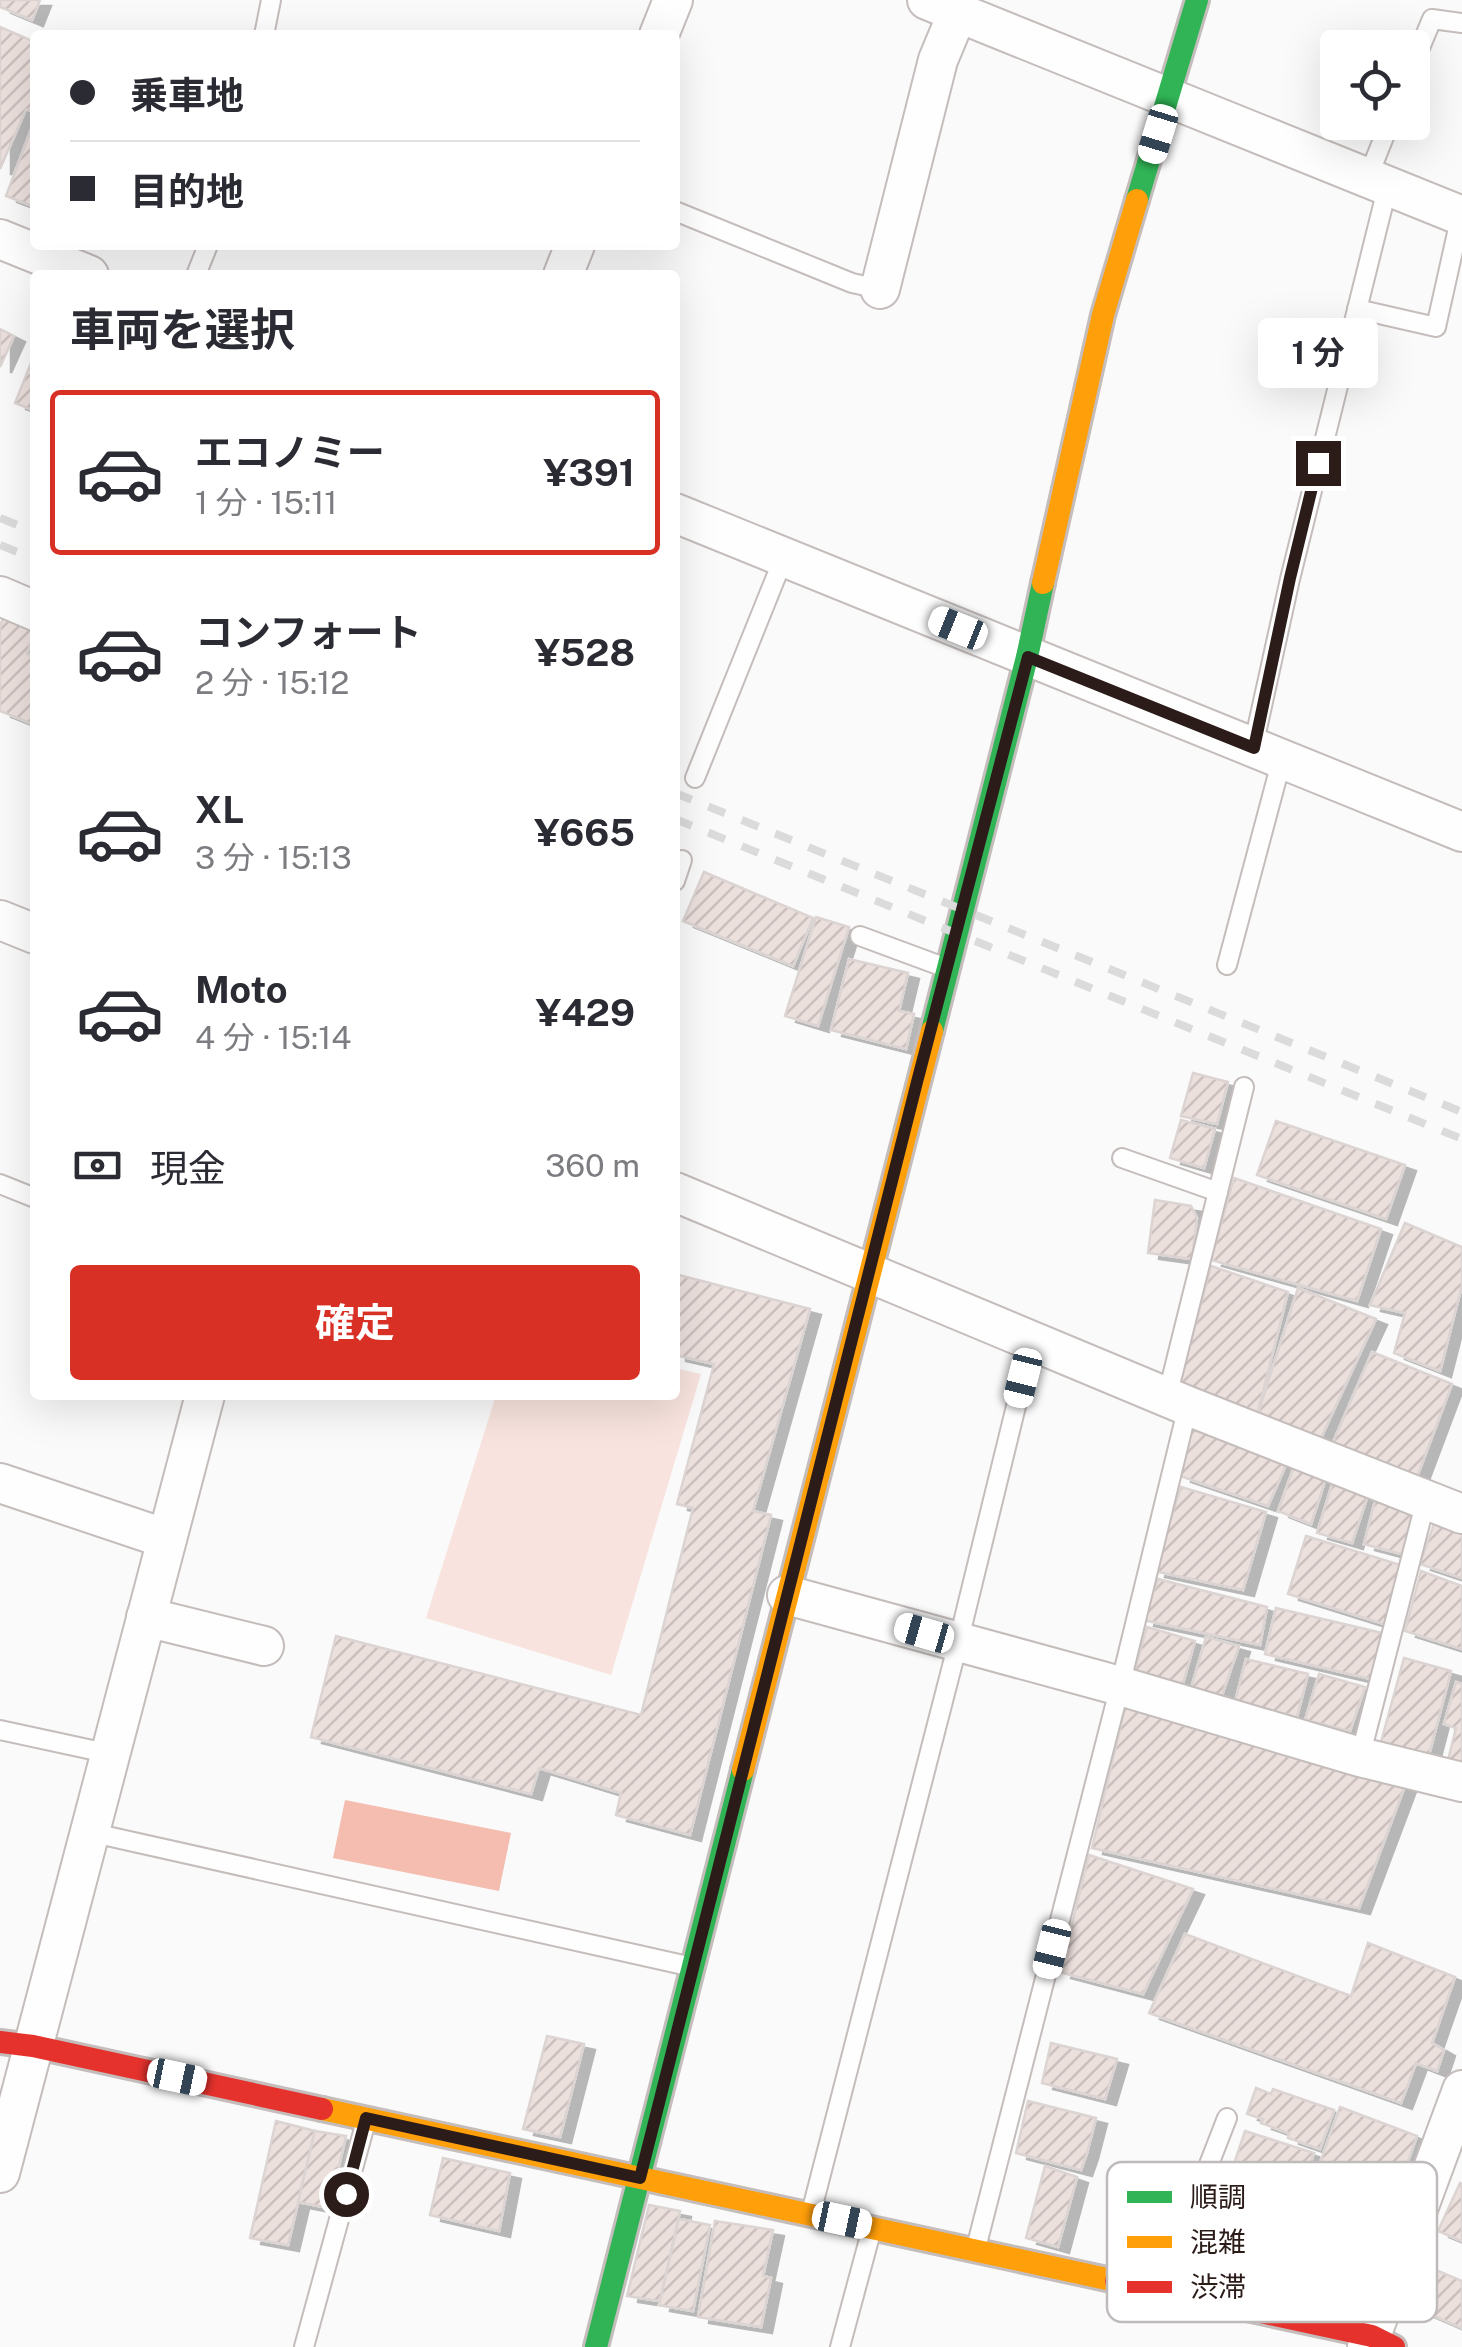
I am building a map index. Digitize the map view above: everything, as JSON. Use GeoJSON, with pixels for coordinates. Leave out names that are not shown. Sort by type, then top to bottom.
{"type":"FeatureCollection","features":[{"type":"Feature","properties":{"kind":"street"},"geometry":{"type":"LineString","coordinates":[[661,30],[673,0]]}},
{"type":"Feature","properties":{"kind":"street"},"geometry":{"type":"LineString","coordinates":[[596,2347],[1028,657],[1103,316],[1197,0]]}},
{"type":"Feature","properties":{"kind":"street"},"geometry":{"type":"LineString","coordinates":[[880,289],[938,60],[942,6],[1461,215]]}},
{"type":"Feature","properties":{"kind":"street"},"geometry":{"type":"LineString","coordinates":[[0,239],[77,270]]}},
{"type":"Feature","properties":{"kind":"street"},"geometry":{"type":"LineString","coordinates":[[680,515],[1462,832]]}},
{"type":"Feature","properties":{"kind":"street"},"geometry":{"type":"LineString","coordinates":[[0,596],[30,609]]}},
{"type":"Feature","properties":{"kind":"street"},"geometry":{"type":"LineString","coordinates":[[0,920],[30,932]]}},
{"type":"Feature","properties":{"kind":"street"},"geometry":{"type":"LineString","coordinates":[[680,1194],[1178,1402],[1462,1514]]}},
{"type":"Feature","properties":{"kind":"street"},"geometry":{"type":"LineString","coordinates":[[0,2173],[17,2044],[90,1832],[204,1400]]}},
{"type":"Feature","properties":{"kind":"street"},"geometry":{"type":"LineString","coordinates":[[0,1483],[167,1539]]}},
{"type":"Feature","properties":{"kind":"street"},"geometry":{"type":"LineString","coordinates":[[787,1596],[1462,1782]]}},
{"type":"Feature","properties":{"kind":"street"},"geometry":{"type":"LineString","coordinates":[[146,1617],[264,1646]]}},
{"type":"Feature","properties":{"kind":"street"},"geometry":{"type":"LineString","coordinates":[[17,2044],[1107,2278]]}},
{"type":"Feature","properties":{"kind":"street"},"geometry":{"type":"LineString","coordinates":[[1437,2165],[1462,2090]]}},
{"type":"Feature","properties":{"kind":"street"},"geometry":{"type":"LineString","coordinates":[[1292,2322],[1378,2343]]}},
{"type":"Feature","properties":{"kind":"lane"},"geometry":{"type":"LineString","coordinates":[[265,30],[271,0]]}},
{"type":"Feature","properties":{"kind":"lane"},"geometry":{"type":"LineString","coordinates":[[1427,30],[1432,19],[1462,24]]}},
{"type":"Feature","properties":{"kind":"lane"},"geometry":{"type":"LineString","coordinates":[[1227,965],[1268,753],[1290,578],[1357,309],[1386,140]]}},
{"type":"Feature","properties":{"kind":"lane"},"geometry":{"type":"LineString","coordinates":[[680,213],[852,283],[880,289]]}},
{"type":"Feature","properties":{"kind":"lane"},"geometry":{"type":"LineString","coordinates":[[1357,309],[1436,327],[1461,215]]}},
{"type":"Feature","properties":{"kind":"lane"},"geometry":{"type":"LineString","coordinates":[[695,778],[784,557]]}},
{"type":"Feature","properties":{"kind":"lane"},"geometry":{"type":"LineString","coordinates":[[680,866],[682,860]]}},
{"type":"Feature","properties":{"kind":"lane"},"geometry":{"type":"LineString","coordinates":[[860,936],[946,968]]}},
{"type":"Feature","properties":{"kind":"lane"},"geometry":{"type":"LineString","coordinates":[[976,2250],[1120,1686],[1218,1192],[1244,1087]]}},
{"type":"Feature","properties":{"kind":"lane"},"geometry":{"type":"LineString","coordinates":[[1122,1158],[1218,1192]]}},
{"type":"Feature","properties":{"kind":"lane"},"geometry":{"type":"LineString","coordinates":[[0,1184],[30,1196]]}},
{"type":"Feature","properties":{"kind":"lane"},"geometry":{"type":"LineString","coordinates":[[810,2214],[1032,1341]]}},
{"type":"Feature","properties":{"kind":"lane"},"geometry":{"type":"LineString","coordinates":[[1360,1757],[1426,1500]]}},
{"type":"Feature","properties":{"kind":"lane"},"geometry":{"type":"LineString","coordinates":[[0,1730],[111,1754]]}},
{"type":"Feature","properties":{"kind":"lane"},"geometry":{"type":"LineString","coordinates":[[90,1832],[693,1968]]}},
{"type":"Feature","properties":{"kind":"lane"},"geometry":{"type":"LineString","coordinates":[[304,2347],[366,2118]]}},
{"type":"Feature","properties":{"kind":"lane"},"geometry":{"type":"LineString","coordinates":[[1211,2162],[1228,2118]]}},
{"type":"Feature","properties":{"kind":"lane"},"geometry":{"type":"LineString","coordinates":[[840,2347],[872,2227]]}},
{"type":"Feature","properties":{"kind":"shaded area"},"geometry":{"type":"Polygon","coordinates":[[[680,1369],[701,1374],[611,1675],[426,1618],[494,1400],[680,1400],[680,1369]]]}},
{"type":"Feature","properties":{"kind":"shaded area"},"geometry":{"type":"Polygon","coordinates":[[[345,1800],[511,1833],[499,1891],[333,1858],[345,1800]]]}},
{"type":"Feature","properties":{"kind":"building"},"geometry":{"type":"Polygon","coordinates":[[[0,0],[40,0],[32,20],[0,7],[0,0]]]}},
{"type":"Feature","properties":{"kind":"building"},"geometry":{"type":"Polygon","coordinates":[[[0,27],[30,40],[30,110],[26,109],[0,169],[0,27]]]}},
{"type":"Feature","properties":{"kind":"building"},"geometry":{"type":"Polygon","coordinates":[[[30,132],[30,205],[6,196],[30,132]]]}},
{"type":"Feature","properties":{"kind":"building"},"geometry":{"type":"Polygon","coordinates":[[[0,329],[14,336],[0,367],[0,329]]]}},
{"type":"Feature","properties":{"kind":"building"},"geometry":{"type":"Polygon","coordinates":[[[30,366],[30,409],[15,403],[30,366]]]}},
{"type":"Feature","properties":{"kind":"building"},"geometry":{"type":"Polygon","coordinates":[[[4,616],[30,626],[30,723],[0,711],[0,626],[4,616]]]}},
{"type":"Feature","properties":{"kind":"building"},"geometry":{"type":"Polygon","coordinates":[[[704,872],[813,918],[793,966],[683,921],[704,872]]]}},
{"type":"Feature","properties":{"kind":"building"},"geometry":{"type":"Polygon","coordinates":[[[816,917],[849,927],[818,1026],[785,1016],[816,917]]]}},
{"type":"Feature","properties":{"kind":"building"},"geometry":{"type":"Polygon","coordinates":[[[849,959],[908,973],[899,1011],[914,1014],[906,1049],[831,1030],[849,959]]]}},
{"type":"Feature","properties":{"kind":"building"},"geometry":{"type":"Polygon","coordinates":[[[1193,1073],[1228,1082],[1217,1124],[1181,1116],[1193,1073]]]}},
{"type":"Feature","properties":{"kind":"building"},"geometry":{"type":"Polygon","coordinates":[[[1181,1120],[1215,1129],[1204,1168],[1170,1158],[1181,1120]]]}},
{"type":"Feature","properties":{"kind":"building"},"geometry":{"type":"Polygon","coordinates":[[[1276,1121],[1405,1165],[1386,1219],[1257,1175],[1276,1121]]]}},
{"type":"Feature","properties":{"kind":"building"},"geometry":{"type":"Polygon","coordinates":[[[1234,1178],[1381,1229],[1357,1301],[1211,1260],[1234,1178]]]}},
{"type":"Feature","properties":{"kind":"building"},"geometry":{"type":"Polygon","coordinates":[[[1155,1200],[1191,1206],[1197,1218],[1192,1259],[1148,1253],[1155,1200]]]}},
{"type":"Feature","properties":{"kind":"building"},"geometry":{"type":"Polygon","coordinates":[[[1405,1223],[1462,1247],[1462,1285],[1440,1371],[1394,1353],[1405,1313],[1370,1305],[1405,1223]]]}},
{"type":"Feature","properties":{"kind":"building"},"geometry":{"type":"Polygon","coordinates":[[[1211,1266],[1288,1292],[1255,1423],[1178,1390],[1211,1266]]]}},
{"type":"Feature","properties":{"kind":"building"},"geometry":{"type":"Polygon","coordinates":[[[680,1275],[810,1309],[753,1511],[771,1515],[690,1835],[616,1815],[621,1793],[539,1768],[531,1794],[311,1737],[336,1636],[641,1715],[693,1508],[677,1504],[714,1364],[680,1356],[680,1275]]]}},
{"type":"Feature","properties":{"kind":"building"},"geometry":{"type":"Polygon","coordinates":[[[1298,1288],[1376,1319],[1319,1442],[1255,1423],[1298,1288]]]}},
{"type":"Feature","properties":{"kind":"building"},"geometry":{"type":"Polygon","coordinates":[[[1372,1352],[1452,1384],[1417,1477],[1331,1447],[1372,1352]]]}},
{"type":"Feature","properties":{"kind":"building"},"geometry":{"type":"Polygon","coordinates":[[[1195,1417],[1288,1460],[1268,1506],[1180,1476],[1195,1417]]]}},
{"type":"Feature","properties":{"kind":"building"},"geometry":{"type":"Polygon","coordinates":[[[1296,1461],[1327,1475],[1311,1524],[1278,1511],[1296,1461]]]}},
{"type":"Feature","properties":{"kind":"building"},"geometry":{"type":"Polygon","coordinates":[[[1335,1475],[1370,1489],[1352,1543],[1317,1533],[1335,1475]]]}},
{"type":"Feature","properties":{"kind":"building"},"geometry":{"type":"Polygon","coordinates":[[[1181,1487],[1266,1512],[1243,1590],[1154,1571],[1181,1487]]]}},
{"type":"Feature","properties":{"kind":"building"},"geometry":{"type":"Polygon","coordinates":[[[1377,1493],[1417,1505],[1405,1555],[1364,1544],[1377,1493]]]}},
{"type":"Feature","properties":{"kind":"building"},"geometry":{"type":"Polygon","coordinates":[[[1436,1518],[1462,1527],[1462,1578],[1420,1564],[1436,1518]]]}},
{"type":"Feature","properties":{"kind":"building"},"geometry":{"type":"Polygon","coordinates":[[[1306,1536],[1404,1566],[1387,1625],[1288,1594],[1306,1536]]]}},
{"type":"Feature","properties":{"kind":"building"},"geometry":{"type":"Polygon","coordinates":[[[1421,1571],[1462,1586],[1462,1649],[1405,1631],[1421,1571]]]}},
{"type":"Feature","properties":{"kind":"building"},"geometry":{"type":"Polygon","coordinates":[[[1158,1579],[1267,1607],[1260,1645],[1143,1620],[1158,1579]]]}},
{"type":"Feature","properties":{"kind":"building"},"geometry":{"type":"Polygon","coordinates":[[[1276,1608],[1382,1633],[1371,1679],[1265,1654],[1276,1608]]]}},
{"type":"Feature","properties":{"kind":"building"},"geometry":{"type":"Polygon","coordinates":[[[1147,1627],[1195,1641],[1181,1690],[1133,1676],[1147,1627]]]}},
{"type":"Feature","properties":{"kind":"building"},"geometry":{"type":"Polygon","coordinates":[[[1206,1637],[1239,1646],[1221,1698],[1191,1689],[1206,1637]]]}},
{"type":"Feature","properties":{"kind":"building"},"geometry":{"type":"Polygon","coordinates":[[[1404,1658],[1451,1671],[1429,1755],[1381,1742],[1404,1658]]]}},
{"type":"Feature","properties":{"kind":"building"},"geometry":{"type":"Polygon","coordinates":[[[1246,1659],[1308,1674],[1297,1717],[1235,1702],[1246,1659]]]}},
{"type":"Feature","properties":{"kind":"building"},"geometry":{"type":"Polygon","coordinates":[[[1319,1674],[1365,1687],[1350,1731],[1305,1720],[1319,1674]]]}},
{"type":"Feature","properties":{"kind":"building"},"geometry":{"type":"Polygon","coordinates":[[[1456,1682],[1462,1684],[1462,1763],[1448,1760],[1456,1728],[1444,1724],[1456,1682]]]}},
{"type":"Feature","properties":{"kind":"building"},"geometry":{"type":"Polygon","coordinates":[[[1128,1695],[1406,1783],[1359,1908],[1092,1848],[1128,1695]]]}},
{"type":"Feature","properties":{"kind":"building"},"geometry":{"type":"Polygon","coordinates":[[[1089,1855],[1193,1889],[1143,1994],[1060,1972],[1089,1855]]]}},
{"type":"Feature","properties":{"kind":"building"},"geometry":{"type":"Polygon","coordinates":[[[1185,1934],[1351,1996],[1368,1943],[1455,1977],[1432,2043],[1444,2050],[1437,2071],[1416,2063],[1401,2103],[1149,2013],[1185,1934]]]}},
{"type":"Feature","properties":{"kind":"building"},"geometry":{"type":"Polygon","coordinates":[[[547,2036],[584,2044],[560,2137],[523,2129],[547,2036]]]}},
{"type":"Feature","properties":{"kind":"building"},"geometry":{"type":"Polygon","coordinates":[[[1051,2043],[1117,2059],[1105,2099],[1042,2083],[1051,2043]]]}},
{"type":"Feature","properties":{"kind":"building"},"geometry":{"type":"Polygon","coordinates":[[[1256,2088],[1271,2094],[1273,2089],[1334,2110],[1320,2149],[1288,2138],[1289,2133],[1247,2114],[1256,2088]]]}},
{"type":"Feature","properties":{"kind":"building"},"geometry":{"type":"Polygon","coordinates":[[[1028,2101],[1096,2118],[1081,2170],[1016,2153],[1028,2101]]]}},
{"type":"Feature","properties":{"kind":"building"},"geometry":{"type":"Polygon","coordinates":[[[1340,2107],[1417,2136],[1408,2162],[1320,2162],[1340,2107]]]}},
{"type":"Feature","properties":{"kind":"building"},"geometry":{"type":"Polygon","coordinates":[[[276,2121],[315,2131],[288,2245],[250,2238],[276,2121]]]}},
{"type":"Feature","properties":{"kind":"building"},"geometry":{"type":"Polygon","coordinates":[[[315,2131],[346,2136],[329,2208],[298,2202],[315,2131]]]}},
{"type":"Feature","properties":{"kind":"building"},"geometry":{"type":"Polygon","coordinates":[[[1245,2131],[1314,2153],[1311,2162],[1235,2162],[1245,2131]]]}},
{"type":"Feature","properties":{"kind":"building"},"geometry":{"type":"Polygon","coordinates":[[[443,2158],[510,2173],[499,2231],[430,2215],[443,2158]]]}},
{"type":"Feature","properties":{"kind":"building"},"geometry":{"type":"Polygon","coordinates":[[[1045,2166],[1077,2177],[1058,2247],[1026,2238],[1045,2166]]]}},
{"type":"Feature","properties":{"kind":"building"},"geometry":{"type":"Polygon","coordinates":[[[1462,2184],[1462,2241],[1438,2231],[1462,2184]]]}},
{"type":"Feature","properties":{"kind":"building"},"geometry":{"type":"Polygon","coordinates":[[[649,2205],[680,2211],[660,2301],[627,2296],[649,2205]]]}},
{"type":"Feature","properties":{"kind":"building"},"geometry":{"type":"Polygon","coordinates":[[[679,2219],[710,2225],[693,2311],[659,2305],[679,2219]]]}},
{"type":"Feature","properties":{"kind":"building"},"geometry":{"type":"Polygon","coordinates":[[[715,2221],[773,2230],[763,2276],[771,2278],[761,2327],[698,2317],[715,2221]]]}},
{"type":"Feature","properties":{"kind":"building"},"geometry":{"type":"Polygon","coordinates":[[[1437,2270],[1462,2281],[1462,2328],[1437,2317],[1437,2270]]]}},
{"type":"Feature","properties":{"kind":"railway"},"geometry":{"type":"LineString","coordinates":[[0,518],[30,530]]}},
{"type":"Feature","properties":{"kind":"railway"},"geometry":{"type":"LineString","coordinates":[[0,545],[30,557]]}},
{"type":"Feature","properties":{"kind":"railway"},"geometry":{"type":"LineString","coordinates":[[680,795],[1462,1112]]}},
{"type":"Feature","properties":{"kind":"railway"},"geometry":{"type":"LineString","coordinates":[[680,821],[1462,1139]]}},
{"type":"Feature","properties":{"kind":"traffic: fast"},"geometry":{"type":"LineString","coordinates":[[1137,200],[1197,0]]}},
{"type":"Feature","properties":{"kind":"traffic: fast"},"geometry":{"type":"LineString","coordinates":[[932,1031],[1043,583]]}},
{"type":"Feature","properties":{"kind":"traffic: fast"},"geometry":{"type":"LineString","coordinates":[[596,2347],[743,1770]]}},
{"type":"Feature","properties":{"kind":"traffic: slow"},"geometry":{"type":"LineString","coordinates":[[1043,583],[1103,315],[1137,200]]}},
{"type":"Feature","properties":{"kind":"traffic: slow"},"geometry":{"type":"LineString","coordinates":[[743,1770],[932,1031]]}},
{"type":"Feature","properties":{"kind":"traffic: slow"},"geometry":{"type":"LineString","coordinates":[[322,2109],[1107,2279]]}},
{"type":"Feature","properties":{"kind":"traffic: jam"},"geometry":{"type":"LineString","coordinates":[[0,2042],[322,2109]]}},
{"type":"Feature","properties":{"kind":"traffic: jam"},"geometry":{"type":"LineString","coordinates":[[1307,2322],[1372,2336],[1394,2347]]}},
{"type":"Feature","properties":{"kind":"route"},"geometry":{"type":"LineString","coordinates":[[346,2194],[366,2118],[640,2178],[1028,657],[1254,748],[1318,463]]}}]}
